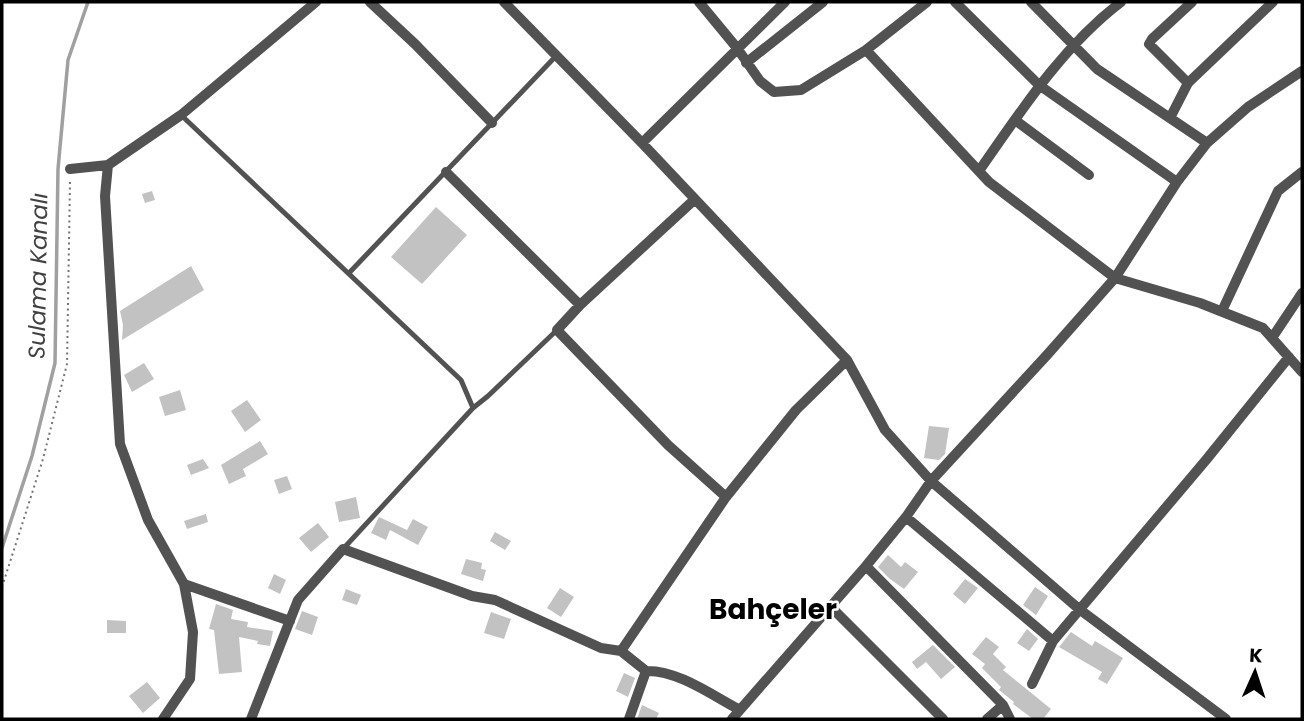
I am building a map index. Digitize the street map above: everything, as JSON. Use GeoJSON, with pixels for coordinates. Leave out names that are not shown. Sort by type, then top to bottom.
{"type":"FeatureCollection","features":[{"type":"Feature","properties":{"kind":"street"},"geometry":{"type":"LineString","coordinates":[[70,169],[108,165],[181,114],[316,2]]}},
{"type":"Feature","properties":{"kind":"street"},"geometry":{"type":"LineString","coordinates":[[370,2],[492,123]]}},
{"type":"Feature","properties":{"kind":"street"},"geometry":{"type":"LineString","coordinates":[[504,2],[847,360],[885,430],[931,481],[1080,609],[1226,719]]}},
{"type":"Feature","properties":{"kind":"street"},"geometry":{"type":"LineString","coordinates":[[699,2],[760,81],[775,92],[801,90],[866,50],[927,2]]}},
{"type":"Feature","properties":{"kind":"street"},"geometry":{"type":"LineString","coordinates":[[642,143],[785,2]]}},
{"type":"Feature","properties":{"kind":"street"},"geometry":{"type":"LineString","coordinates":[[746,64],[823,2]]}},
{"type":"Feature","properties":{"kind":"street"},"geometry":{"type":"LineString","coordinates":[[955,2],[1040,85],[1177,182]]}},
{"type":"Feature","properties":{"kind":"street"},"geometry":{"type":"LineString","coordinates":[[1031,2],[1097,69],[1208,143]]}},
{"type":"Feature","properties":{"kind":"street"},"geometry":{"type":"LineString","coordinates":[[979,171],[1040,85],[1074,46],[1121,2]]}},
{"type":"Feature","properties":{"kind":"street"},"geometry":{"type":"LineString","coordinates":[[1188,83],[1149,44],[1152,38],[1192,2]]}},
{"type":"Feature","properties":{"kind":"street"},"geometry":{"type":"LineString","coordinates":[[1170,118],[1188,83],[1273,2]]}},
{"type":"Feature","properties":{"kind":"street"},"geometry":{"type":"LineString","coordinates":[[866,50],[989,182],[1115,278],[1264,328],[1302,372]]}},
{"type":"Feature","properties":{"kind":"street"},"geometry":{"type":"LineString","coordinates":[[732,719],[866,566],[931,481],[1115,278],[1177,182],[1208,143],[1248,107],[1302,71]]}},
{"type":"Feature","properties":{"kind":"street"},"geometry":{"type":"LineString","coordinates":[[1015,120],[1089,175]]}},
{"type":"Feature","properties":{"kind":"street"},"geometry":{"type":"LineString","coordinates":[[108,165],[105,196],[120,444],[148,520],[184,584],[193,632],[191,679],[163,719]]}},
{"type":"Feature","properties":{"kind":"street"},"geometry":{"type":"LineString","coordinates":[[446,172],[580,305]]}},
{"type":"Feature","properties":{"kind":"street"},"geometry":{"type":"LineString","coordinates":[[1222,312],[1278,191],[1302,172]]}},
{"type":"Feature","properties":{"kind":"street"},"geometry":{"type":"LineString","coordinates":[[694,200],[556,330],[668,445],[726,497]]}},
{"type":"Feature","properties":{"kind":"street"},"geometry":{"type":"LineString","coordinates":[[1272,338],[1302,293]]}},
{"type":"Feature","properties":{"kind":"street"},"geometry":{"type":"LineString","coordinates":[[1032,684],[1053,641],[1289,357]]}},
{"type":"Feature","properties":{"kind":"street"},"geometry":{"type":"LineString","coordinates":[[621,651],[726,497],[796,410],[847,360]]}},
{"type":"Feature","properties":{"kind":"street"},"geometry":{"type":"LineString","coordinates":[[906,517],[1053,641]]}},
{"type":"Feature","properties":{"kind":"street"},"geometry":{"type":"LineString","coordinates":[[251,719],[298,600],[343,549],[472,596],[495,600],[601,648],[621,651],[646,671],[678,678],[740,710]]}},
{"type":"Feature","properties":{"kind":"street"},"geometry":{"type":"LineString","coordinates":[[866,566],[1003,705],[1010,719]]}},
{"type":"Feature","properties":{"kind":"street"},"geometry":{"type":"LineString","coordinates":[[184,584],[290,621]]}},
{"type":"Feature","properties":{"kind":"street"},"geometry":{"type":"LineString","coordinates":[[831,607],[943,719]]}},
{"type":"Feature","properties":{"kind":"street"},"geometry":{"type":"LineString","coordinates":[[629,719],[646,671]]}},
{"type":"Feature","properties":{"kind":"street"},"geometry":{"type":"LineString","coordinates":[[986,719],[1003,705]]}},
{"type":"Feature","properties":{"kind":"lane"},"geometry":{"type":"LineString","coordinates":[[348,274],[556,56]]}},
{"type":"Feature","properties":{"kind":"lane"},"geometry":{"type":"LineString","coordinates":[[181,114],[461,380],[472,408]]}},
{"type":"Feature","properties":{"kind":"lane"},"geometry":{"type":"LineString","coordinates":[[343,549],[472,408],[556,330]]}},
{"type":"Feature","properties":{"kind":"path"},"geometry":{"type":"LineString","coordinates":[[2,587],[43,459],[67,364],[70,169]]}},
{"type":"Feature","properties":{"kind":"building"},"geometry":{"type":"Polygon","coordinates":[[[152,191],[155,200],[145,203],[142,194],[152,191]]]}},
{"type":"Feature","properties":{"kind":"building"},"geometry":{"type":"Polygon","coordinates":[[[436,207],[467,235],[422,284],[391,257],[436,207]]]}},
{"type":"Feature","properties":{"kind":"building"},"geometry":{"type":"Polygon","coordinates":[[[191,266],[204,290],[122,340],[120,311],[191,266]]]}},
{"type":"Feature","properties":{"kind":"building"},"geometry":{"type":"Polygon","coordinates":[[[144,363],[154,379],[132,392],[124,375],[144,363]]]}},
{"type":"Feature","properties":{"kind":"building"},"geometry":{"type":"Polygon","coordinates":[[[180,390],[186,410],[165,416],[159,397],[180,390]]]}},
{"type":"Feature","properties":{"kind":"building"},"geometry":{"type":"Polygon","coordinates":[[[247,400],[261,420],[245,432],[231,411],[247,400]]]}},
{"type":"Feature","properties":{"kind":"building"},"geometry":{"type":"Polygon","coordinates":[[[929,426],[949,428],[945,454],[939,460],[924,458],[929,426]]]}},
{"type":"Feature","properties":{"kind":"building"},"geometry":{"type":"Polygon","coordinates":[[[260,441],[268,454],[243,469],[246,476],[229,484],[221,465],[260,441]]]}},
{"type":"Feature","properties":{"kind":"building"},"geometry":{"type":"Polygon","coordinates":[[[203,459],[209,468],[191,475],[187,465],[203,459]]]}},
{"type":"Feature","properties":{"kind":"building"},"geometry":{"type":"Polygon","coordinates":[[[287,476],[292,489],[279,494],[274,480],[287,476]]]}},
{"type":"Feature","properties":{"kind":"building"},"geometry":{"type":"Polygon","coordinates":[[[356,497],[360,518],[339,522],[335,502],[356,497]]]}},
{"type":"Feature","properties":{"kind":"building"},"geometry":{"type":"Polygon","coordinates":[[[206,514],[208,522],[187,529],[184,521],[206,514]]]}},
{"type":"Feature","properties":{"kind":"building"},"geometry":{"type":"Polygon","coordinates":[[[379,517],[407,530],[413,519],[428,527],[418,545],[390,530],[386,540],[371,533],[379,517]]]}},
{"type":"Feature","properties":{"kind":"building"},"geometry":{"type":"Polygon","coordinates":[[[318,523],[329,537],[311,552],[299,538],[318,523]]]}},
{"type":"Feature","properties":{"kind":"building"},"geometry":{"type":"Polygon","coordinates":[[[495,532],[511,541],[505,550],[490,541],[495,532]]]}},
{"type":"Feature","properties":{"kind":"building"},"geometry":{"type":"Polygon","coordinates":[[[888,555],[901,567],[905,562],[918,572],[904,589],[878,567],[888,555]]]}},
{"type":"Feature","properties":{"kind":"building"},"geometry":{"type":"Polygon","coordinates":[[[466,559],[482,563],[481,569],[486,570],[483,581],[461,574],[466,559]]]}},
{"type":"Feature","properties":{"kind":"building"},"geometry":{"type":"Polygon","coordinates":[[[274,574],[286,580],[280,594],[268,588],[274,574]]]}},
{"type":"Feature","properties":{"kind":"building"},"geometry":{"type":"Polygon","coordinates":[[[965,579],[978,588],[965,604],[953,594],[965,579]]]}},
{"type":"Feature","properties":{"kind":"building"},"geometry":{"type":"Polygon","coordinates":[[[1035,587],[1048,596],[1036,615],[1023,605],[1035,587]]]}},
{"type":"Feature","properties":{"kind":"building"},"geometry":{"type":"Polygon","coordinates":[[[560,588],[574,597],[561,617],[547,608],[560,588]]]}},
{"type":"Feature","properties":{"kind":"building"},"geometry":{"type":"Polygon","coordinates":[[[346,589],[361,595],[357,605],[342,600],[346,589]]]}},
{"type":"Feature","properties":{"kind":"building"},"geometry":{"type":"Polygon","coordinates":[[[216,604],[233,610],[231,619],[248,622],[247,627],[273,631],[270,646],[239,637],[242,672],[219,674],[214,630],[209,629],[216,604]]]}},
{"type":"Feature","properties":{"kind":"building"},"geometry":{"type":"Polygon","coordinates":[[[302,611],[318,617],[312,635],[295,629],[302,611]]]}},
{"type":"Feature","properties":{"kind":"building"},"geometry":{"type":"Polygon","coordinates":[[[491,612],[511,619],[504,639],[484,633],[491,612]]]}},
{"type":"Feature","properties":{"kind":"building"},"geometry":{"type":"Polygon","coordinates":[[[107,620],[126,621],[126,633],[107,633],[107,620]]]}},
{"type":"Feature","properties":{"kind":"building"},"geometry":{"type":"Polygon","coordinates":[[[1027,629],[1038,639],[1029,651],[1017,643],[1027,629]]]}},
{"type":"Feature","properties":{"kind":"building"},"geometry":{"type":"Polygon","coordinates":[[[1071,632],[1092,646],[1095,641],[1123,658],[1107,684],[1098,679],[1102,672],[1059,647],[1071,632]]]}},
{"type":"Feature","properties":{"kind":"building"},"geometry":{"type":"Polygon","coordinates":[[[986,637],[999,647],[993,654],[1006,667],[1003,670],[1051,709],[1043,719],[1033,719],[1013,704],[982,668],[985,664],[972,654],[986,637]]]}},
{"type":"Feature","properties":{"kind":"building"},"geometry":{"type":"Polygon","coordinates":[[[933,645],[955,667],[941,679],[926,662],[917,669],[912,662],[933,645]]]}},
{"type":"Feature","properties":{"kind":"building"},"geometry":{"type":"Polygon","coordinates":[[[624,673],[635,678],[628,697],[616,691],[624,673]]]}},
{"type":"Feature","properties":{"kind":"building"},"geometry":{"type":"Polygon","coordinates":[[[147,682],[160,698],[143,713],[129,696],[147,682]]]}},
{"type":"Feature","properties":{"kind":"building"},"geometry":{"type":"Polygon","coordinates":[[[642,705],[659,713],[656,719],[637,719],[642,705]]]}},
{"type":"Feature","properties":{"kind":"waterway","name":"Sulama Kanalı"},"geometry":{"type":"LineString","coordinates":[[2,548],[32,456],[55,363],[58,169],[68,60],[88,2]]}},
{"type":"Feature","properties":{"kind":"district","name":"Bahçeler"},"geometry":{"type":"Point","coordinates":[773,609]}}]}
